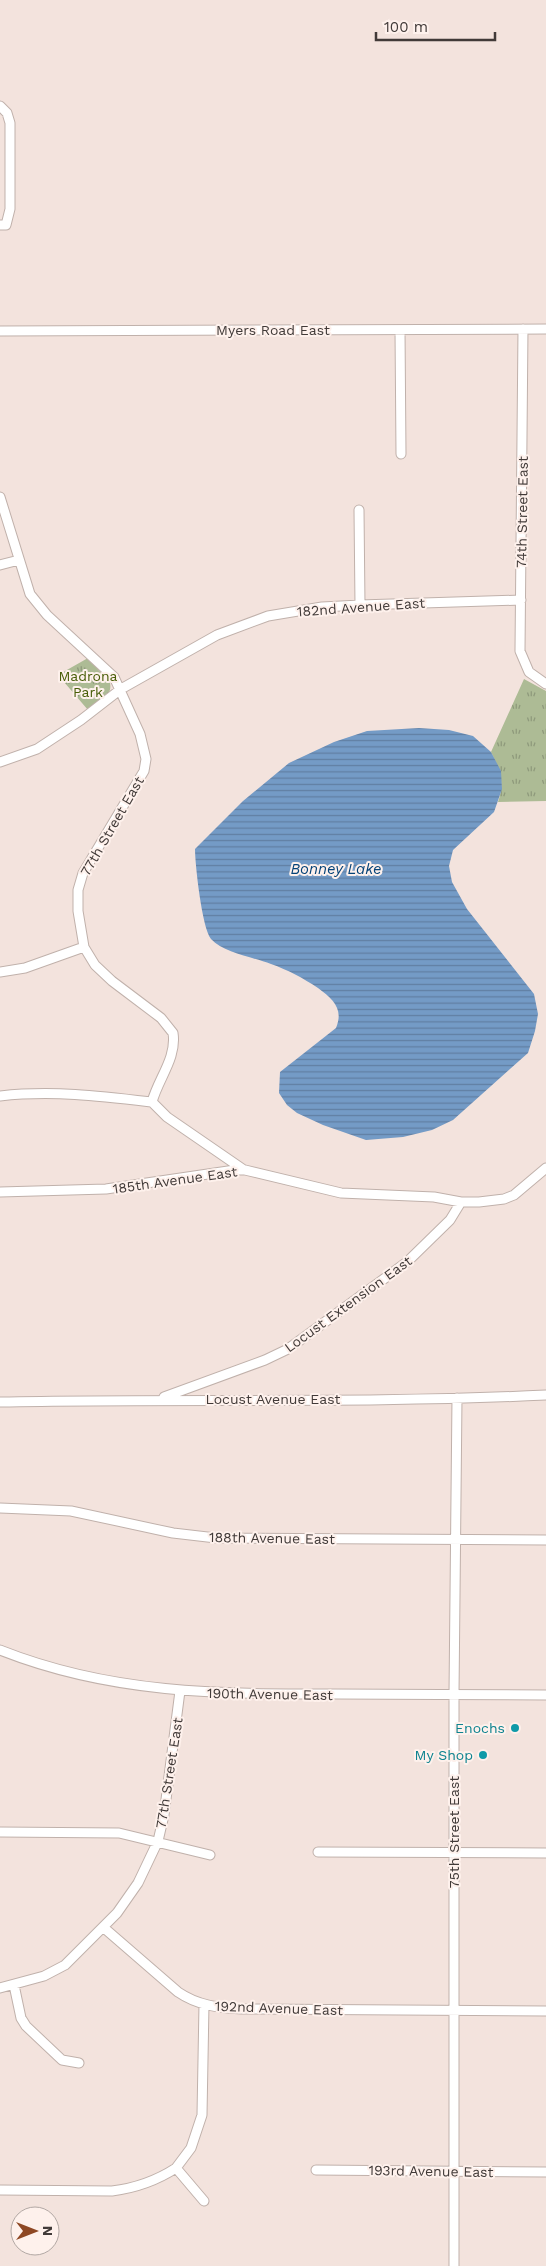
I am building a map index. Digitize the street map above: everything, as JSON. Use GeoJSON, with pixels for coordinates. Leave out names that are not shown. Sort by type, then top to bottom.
{"type":"FeatureCollection","features":[{"type":"Feature","properties":{"kind":"street"},"geometry":{"type":"LineString","coordinates":[[0,106],[7,113],[10,123],[10,214],[6,225],[0,225]]}},
{"type":"Feature","properties":{"kind":"street","name":"74th Street East"},"geometry":{"type":"LineString","coordinates":[[523,329],[521,658],[529,672],[546,684]]}},
{"type":"Feature","properties":{"kind":"street","name":"Myers Road East"},"geometry":{"type":"LineString","coordinates":[[0,331],[546,329]]}},
{"type":"Feature","properties":{"kind":"street"},"geometry":{"type":"LineString","coordinates":[[400,330],[401,454]]}},
{"type":"Feature","properties":{"kind":"street","name":"77th Street East"},"geometry":{"type":"LineString","coordinates":[[0,497],[19,560],[34,601],[114,677],[140,734],[146,764],[138,782],[109,829],[80,882],[78,911],[84,947],[103,973],[161,1018],[171,1029],[174,1039],[172,1055],[155,1090],[152,1102]]}},
{"type":"Feature","properties":{"kind":"street"},"geometry":{"type":"LineString","coordinates":[[359,510],[360,605]]}},
{"type":"Feature","properties":{"kind":"street"},"geometry":{"type":"LineString","coordinates":[[0,565],[19,560]]}},
{"type":"Feature","properties":{"kind":"street","name":"182nd Avenue East"},"geometry":{"type":"LineString","coordinates":[[0,762],[37,750],[81,720],[121,689],[216,635],[242,624],[297,610],[360,605],[521,600]]}},
{"type":"Feature","properties":{"kind":"street"},"geometry":{"type":"LineString","coordinates":[[0,972],[25,968],[84,947]]}},
{"type":"Feature","properties":{"kind":"street"},"geometry":{"type":"LineString","coordinates":[[0,1096],[31,1093],[74,1093],[152,1102],[167,1118],[245,1170]]}},
{"type":"Feature","properties":{"kind":"street","name":"185th Avenue East"},"geometry":{"type":"LineString","coordinates":[[0,1192],[106,1189],[245,1170],[341,1193],[434,1197],[461,1202],[504,1199],[520,1191],[546,1168]]}},
{"type":"Feature","properties":{"kind":"street","name":"Locust Extension East"},"geometry":{"type":"LineString","coordinates":[[158,1399],[265,1360],[288,1349],[407,1262],[450,1220],[461,1202]]}},
{"type":"Feature","properties":{"kind":"street","name":"Locust Avenue East"},"geometry":{"type":"LineString","coordinates":[[0,1402],[158,1399],[457,1398],[546,1395]]}},
{"type":"Feature","properties":{"kind":"street","name":"75th Street East"},"geometry":{"type":"LineString","coordinates":[[454,2266],[454,1694],[457,1398]]}},
{"type":"Feature","properties":{"kind":"street","name":"188th Avenue East"},"geometry":{"type":"LineString","coordinates":[[0,1508],[71,1511],[173,1532],[216,1538],[546,1540]]}},
{"type":"Feature","properties":{"kind":"street","name":"190th Avenue East"},"geometry":{"type":"LineString","coordinates":[[0,1650],[71,1672],[112,1682],[180,1692],[236,1694],[546,1695]]}},
{"type":"Feature","properties":{"kind":"street","name":"77th Street East"},"geometry":{"type":"LineString","coordinates":[[103,1928],[117,1913],[138,1883],[158,1841],[165,1806],[180,1692]]}},
{"type":"Feature","properties":{"kind":"street"},"geometry":{"type":"LineString","coordinates":[[0,1832],[119,1833],[210,1855]]}},
{"type":"Feature","properties":{"kind":"street"},"geometry":{"type":"LineString","coordinates":[[318,1852],[546,1853]]}},
{"type":"Feature","properties":{"kind":"street"},"geometry":{"type":"LineString","coordinates":[[0,1988],[58,1970],[76,1956],[103,1928]]}},
{"type":"Feature","properties":{"kind":"street","name":"192nd Avenue East"},"geometry":{"type":"LineString","coordinates":[[103,1928],[178,1992],[191,2000],[204,2004],[241,2009],[546,2011]]}},
{"type":"Feature","properties":{"kind":"street"},"geometry":{"type":"LineString","coordinates":[[14,1985],[21,2018],[26,2026],[62,2060],[70,2063],[79,2063]]}},
{"type":"Feature","properties":{"kind":"street"},"geometry":{"type":"LineString","coordinates":[[0,2190],[112,2191],[127,2189],[158,2180],[176,2168],[191,2148],[202,2115],[204,2004]]}},
{"type":"Feature","properties":{"kind":"street"},"geometry":{"type":"LineString","coordinates":[[176,2168],[204,2201]]}},
{"type":"Feature","properties":{"kind":"street","name":"193rd Avenue East"},"geometry":{"type":"LineString","coordinates":[[316,2170],[546,2172]]}},
{"type":"Feature","properties":{"kind":"green space","name":"Madrona Park"},"geometry":{"type":"Polygon","coordinates":[[[88,658],[110,683],[110,688],[104,699],[88,710],[58,675],[88,658]]]}},
{"type":"Feature","properties":{"kind":"green space"},"geometry":{"type":"Polygon","coordinates":[[[524,679],[546,691],[546,801],[498,802],[501,776],[491,752],[524,679]]]}},
{"type":"Feature","properties":{"kind":"water","name":"Bonney Lake"},"geometry":{"type":"Polygon","coordinates":[[[419,728],[449,730],[473,736],[491,752],[501,771],[502,789],[494,812],[453,850],[449,866],[452,882],[467,909],[534,994],[538,1014],[528,1053],[453,1120],[432,1130],[403,1137],[366,1140],[323,1125],[297,1113],[287,1105],[279,1093],[280,1072],[336,1028],[339,1015],[338,1010],[328,996],[301,978],[264,961],[223,948],[211,939],[202,910],[195,849],[243,801],[289,763],[334,742],[367,731],[419,728]]]}},
{"type":"Feature","properties":{"kind":"place","name":"Enochs"},"geometry":{"type":"Point","coordinates":[515,1728]}},
{"type":"Feature","properties":{"kind":"place","name":"My Shop"},"geometry":{"type":"Point","coordinates":[483,1755]}}]}
